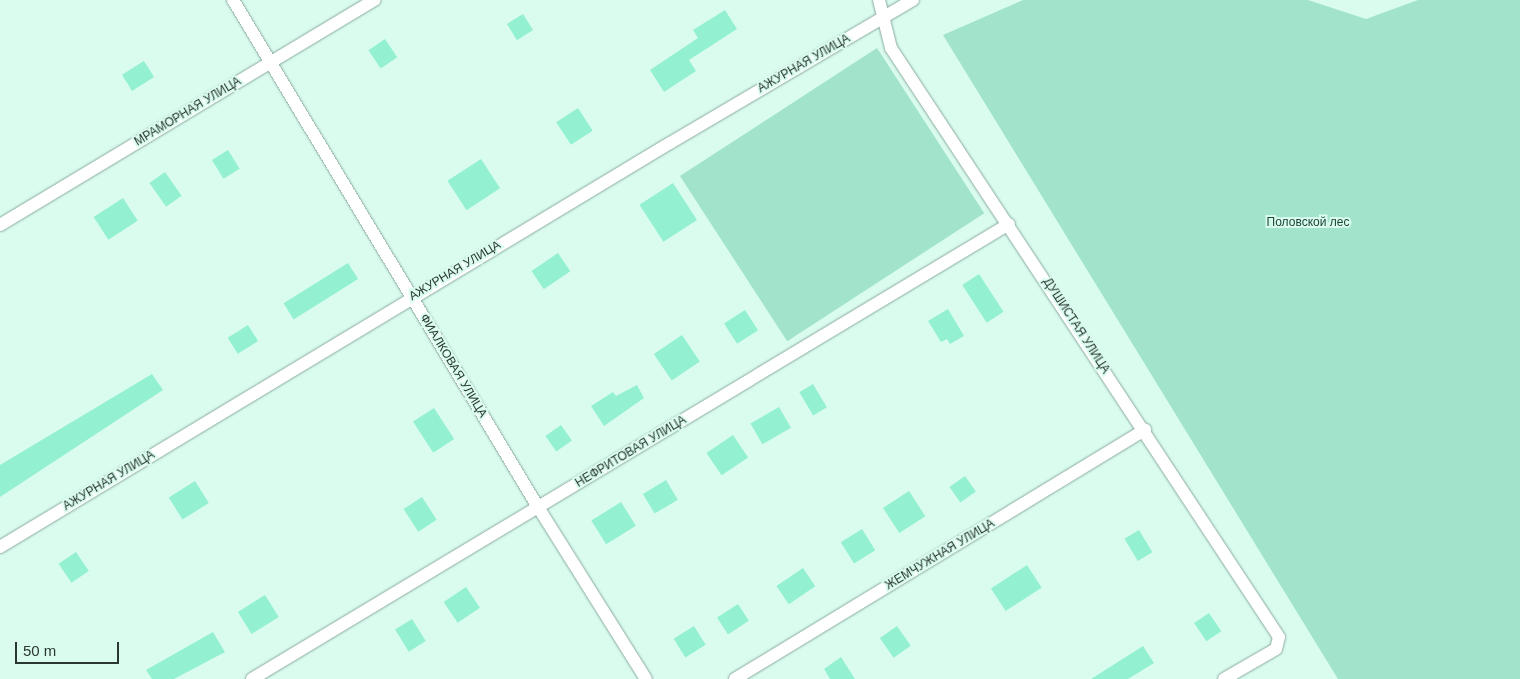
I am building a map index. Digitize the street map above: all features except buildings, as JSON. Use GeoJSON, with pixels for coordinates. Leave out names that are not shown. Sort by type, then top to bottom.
{"type":"FeatureCollection","features":[{"type":"Feature","properties":{"kind":"street","name":"ФИАЛКОВАЯ УЛИЦА"},"geometry":{"type":"LineString","coordinates":[[233,0],[538,507],[646,679]]}},
{"type":"Feature","properties":{"kind":"street","name":"МРАМОРНАЯ УЛИЦА"},"geometry":{"type":"LineString","coordinates":[[0,225],[375,0]]}},
{"type":"Feature","properties":{"kind":"street","name":"ДУШИСТАЯ УЛИЦА"},"geometry":{"type":"LineString","coordinates":[[879,0],[882,19],[891,48],[1145,430],[1279,637],[1276,649],[1224,679]]}},
{"type":"Feature","properties":{"kind":"street","name":"АЖУРНАЯ УЛИЦА"},"geometry":{"type":"LineString","coordinates":[[0,547],[412,297],[913,0]]}},
{"type":"Feature","properties":{"kind":"street","name":"НЕФРИТОВАЯ УЛИЦА"},"geometry":{"type":"LineString","coordinates":[[252,679],[1009,224]]}},
{"type":"Feature","properties":{"kind":"street","name":"ЖЕМЧУЖНАЯ УЛИЦА"},"geometry":{"type":"LineString","coordinates":[[735,679],[1145,430]]}},
{"type":"Feature","properties":{"kind":"green space","name":"Половской лес"},"geometry":{"type":"Polygon","coordinates":[[[1023,0],[1308,0],[1366,19],[1418,0],[1520,0],[1520,679],[1338,679],[943,35],[1023,0]]]}},
{"type":"Feature","properties":{"kind":"green space"},"geometry":{"type":"Polygon","coordinates":[[[877,48],[984,213],[787,341],[680,176],[877,48]]]}}]}
